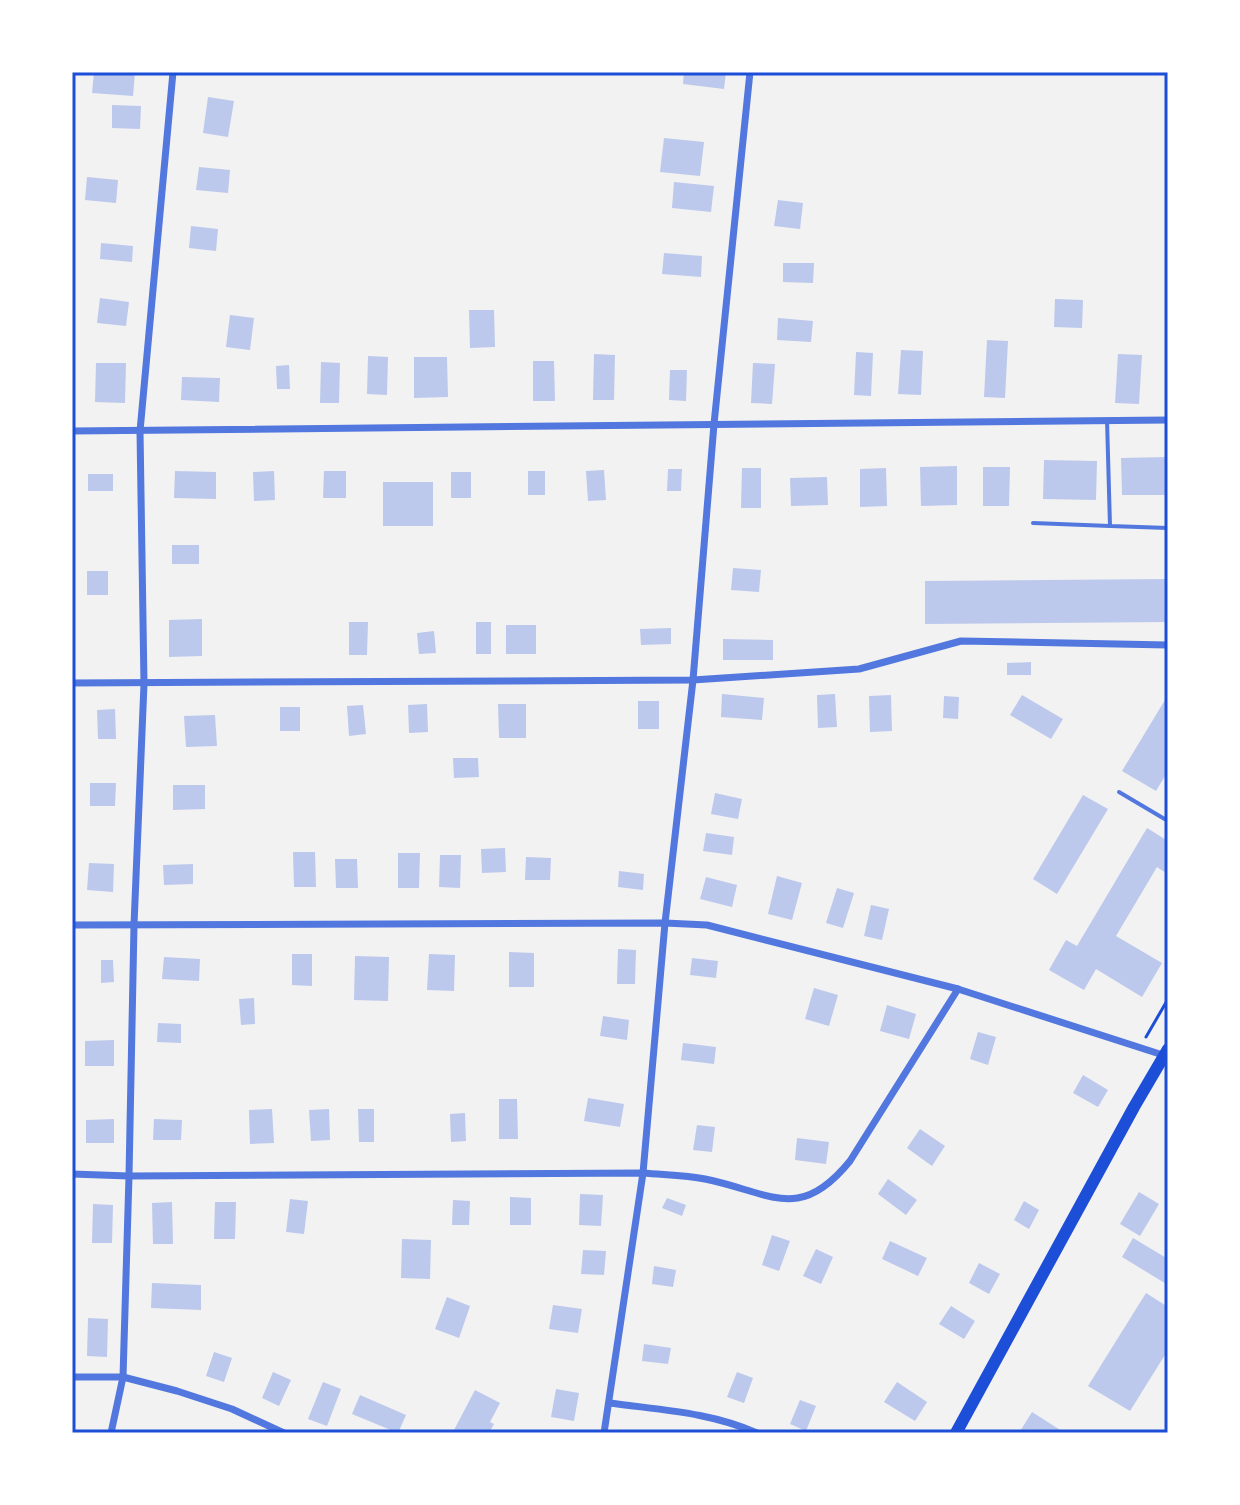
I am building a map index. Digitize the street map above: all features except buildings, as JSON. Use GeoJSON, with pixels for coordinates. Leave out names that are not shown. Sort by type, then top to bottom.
{"type":"FeatureCollection","features":[{"type":"Feature","properties":{"kind":"main road"},"geometry":{"type":"LineString","coordinates":[[956,1433],[1167,1053]]}},
{"type":"Feature","properties":{"kind":"street"},"geometry":{"type":"LineString","coordinates":[[111,1433],[123,1377],[134,925],[144,684],[140,431],[173,72]]}},
{"type":"Feature","properties":{"kind":"street"},"geometry":{"type":"LineString","coordinates":[[604,1433],[643,1173],[750,72]]}},
{"type":"Feature","properties":{"kind":"street"},"geometry":{"type":"LineString","coordinates":[[72,431],[1168,420]]}},
{"type":"Feature","properties":{"kind":"street"},"geometry":{"type":"LineString","coordinates":[[72,683],[693,680],[859,669],[961,641],[1168,645]]}},
{"type":"Feature","properties":{"kind":"street"},"geometry":{"type":"LineString","coordinates":[[72,925],[707,925],[958,989],[1167,1053]]}},
{"type":"Feature","properties":{"kind":"street"},"geometry":{"type":"LineString","coordinates":[[72,1174],[643,1173],[704,1179],[785,1200],[805,1197],[819,1191],[838,1176],[850,1161],[958,989]]}},
{"type":"Feature","properties":{"kind":"street"},"geometry":{"type":"LineString","coordinates":[[72,1377],[123,1377],[177,1391],[232,1409],[284,1433]]}},
{"type":"Feature","properties":{"kind":"street"},"geometry":{"type":"LineString","coordinates":[[610,1403],[705,1415],[757,1433]]}},
{"type":"Feature","properties":{"kind":"lane"},"geometry":{"type":"LineString","coordinates":[[1107,420],[1110,526]]}},
{"type":"Feature","properties":{"kind":"lane"},"geometry":{"type":"LineString","coordinates":[[1033,523],[1168,528]]}},
{"type":"Feature","properties":{"kind":"lane"},"geometry":{"type":"LineString","coordinates":[[1119,792],[1168,821]]}},
{"type":"Feature","properties":{"kind":"path"},"geometry":{"type":"LineString","coordinates":[[1140,1047],[1167,1002]]}}]}
